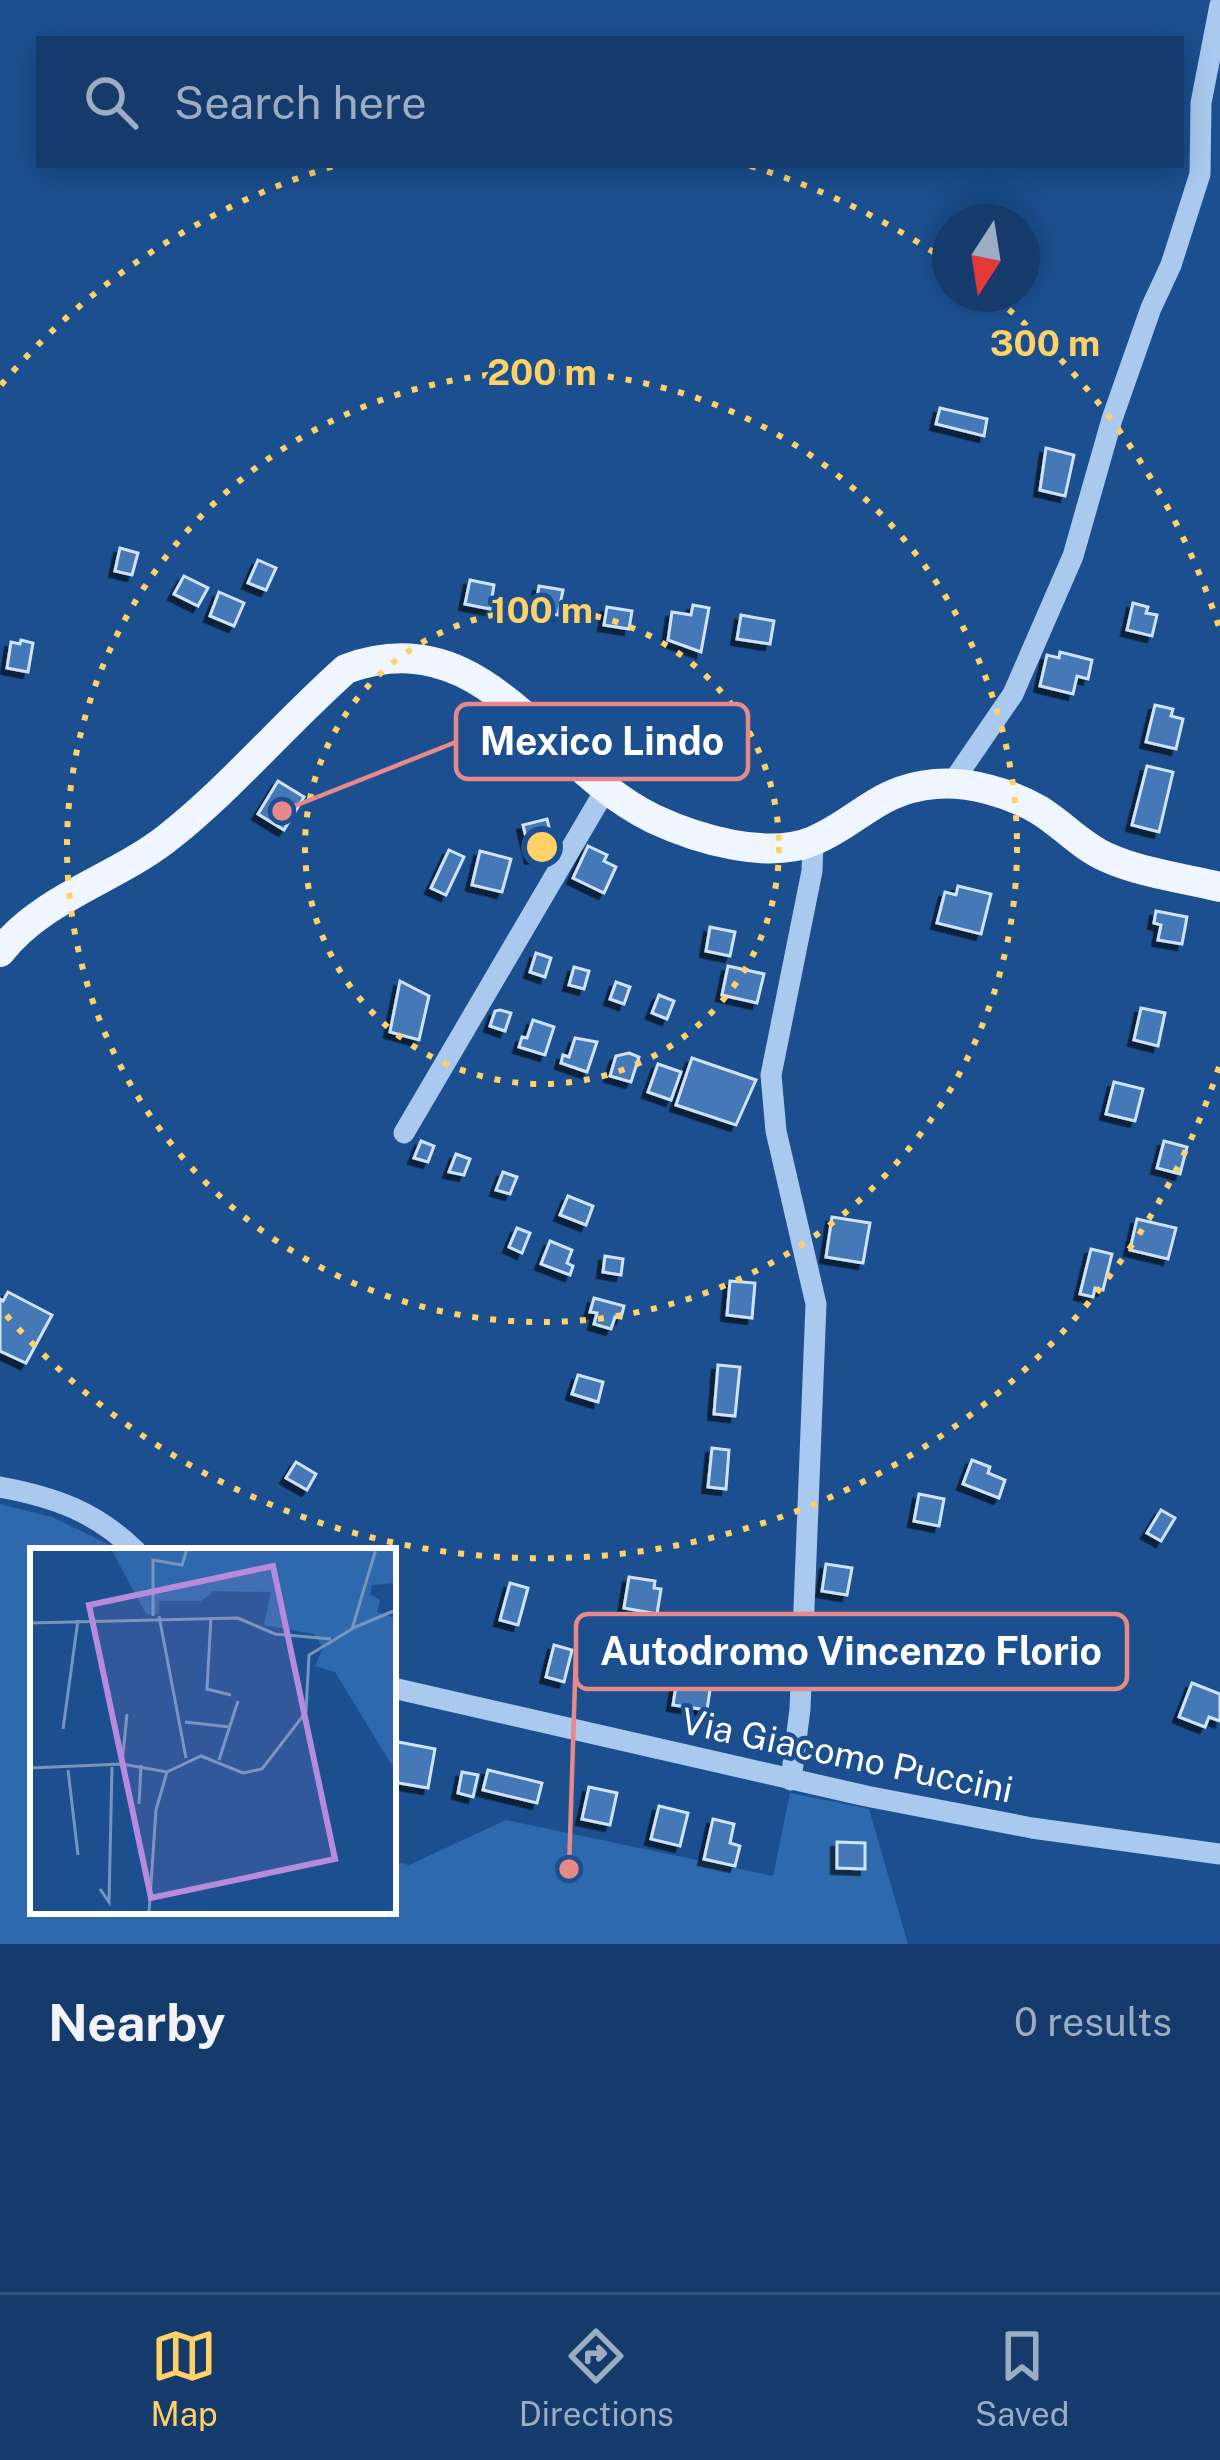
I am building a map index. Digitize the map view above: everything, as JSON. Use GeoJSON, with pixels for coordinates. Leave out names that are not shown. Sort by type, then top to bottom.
{"type":"FeatureCollection","features":[{"type":"Feature","properties":{"kind":"main road"},"geometry":{"type":"LineString","coordinates":[[0,952],[42,912],[165,839],[346,669],[378,658],[433,659],[471,674],[607,787],[650,817],[683,831],[778,847],[812,841],[895,792],[952,783],[1028,805],[1104,857],[1220,887]]}},
{"type":"Feature","properties":{"kind":"street"},"geometry":{"type":"LineString","coordinates":[[952,783],[1013,694],[1073,556],[1112,418],[1200,174],[1201,103],[1220,5]]}},
{"type":"Feature","properties":{"kind":"street"},"geometry":{"type":"LineString","coordinates":[[404,1133],[607,787]]}},
{"type":"Feature","properties":{"kind":"street"},"geometry":{"type":"LineString","coordinates":[[790,1780],[800,1709],[816,1304],[776,1131],[771,1076],[812,871],[812,841]]}},
{"type":"Feature","properties":{"kind":"street"},"geometry":{"type":"LineString","coordinates":[[0,1487],[80,1508],[133,1548]]}},
{"type":"Feature","properties":{"kind":"street","name":"Via Giacomo Puccini"},"geometry":{"type":"LineString","coordinates":[[396,1689],[790,1780],[1032,1828],[1220,1854]]}},
{"type":"Feature","properties":{"kind":"shaded area"},"geometry":{"type":"Polygon","coordinates":[[[0,1504],[52,1517],[112,1548],[30,1548],[30,1914],[396,1914],[396,1862],[409,1865],[506,1820],[773,1876],[790,1793],[869,1809],[908,1944],[0,1944],[0,1504]]]}},
{"type":"Feature","properties":{"kind":"building"},"geometry":{"type":"Polygon","coordinates":[[[940,408],[987,419],[984,436],[936,424],[940,408]]]}},
{"type":"Feature","properties":{"kind":"building"},"geometry":{"type":"Polygon","coordinates":[[[1046,448],[1074,455],[1065,496],[1040,490],[1046,448]]]}},
{"type":"Feature","properties":{"kind":"building"},"geometry":{"type":"Polygon","coordinates":[[[120,548],[138,553],[132,575],[115,571],[120,548]]]}},
{"type":"Feature","properties":{"kind":"building"},"geometry":{"type":"Polygon","coordinates":[[[258,560],[276,568],[266,590],[248,583],[258,560]]]}},
{"type":"Feature","properties":{"kind":"building"},"geometry":{"type":"Polygon","coordinates":[[[184,576],[208,588],[198,606],[174,594],[184,576]]]}},
{"type":"Feature","properties":{"kind":"building"},"geometry":{"type":"Polygon","coordinates":[[[470,580],[494,585],[490,609],[465,604],[470,580]]]}},
{"type":"Feature","properties":{"kind":"building"},"geometry":{"type":"Polygon","coordinates":[[[539,586],[563,590],[558,615],[535,611],[539,586]]]}},
{"type":"Feature","properties":{"kind":"building"},"geometry":{"type":"Polygon","coordinates":[[[219,592],[244,603],[234,626],[210,616],[219,592]]]}},
{"type":"Feature","properties":{"kind":"building"},"geometry":{"type":"Polygon","coordinates":[[[1133,603],[1157,615],[1152,636],[1127,630],[1133,603]]]}},
{"type":"Feature","properties":{"kind":"building"},"geometry":{"type":"Polygon","coordinates":[[[693,605],[709,608],[701,652],[668,640],[672,612],[691,615],[693,605]]]}},
{"type":"Feature","properties":{"kind":"building"},"geometry":{"type":"Polygon","coordinates":[[[607,607],[632,611],[629,629],[604,625],[607,607]]]}},
{"type":"Feature","properties":{"kind":"building"},"geometry":{"type":"Polygon","coordinates":[[[741,615],[774,621],[770,644],[737,639],[741,615]]]}},
{"type":"Feature","properties":{"kind":"building"},"geometry":{"type":"Polygon","coordinates":[[[21,640],[33,643],[28,672],[7,668],[11,642],[20,644],[21,640]]]}},
{"type":"Feature","properties":{"kind":"building"},"geometry":{"type":"Polygon","coordinates":[[[1060,652],[1092,660],[1088,679],[1077,676],[1073,694],[1040,686],[1047,655],[1059,658],[1060,652]]]}},
{"type":"Feature","properties":{"kind":"building"},"geometry":{"type":"Polygon","coordinates":[[[1155,705],[1173,709],[1171,716],[1183,719],[1176,749],[1146,742],[1155,705]]]}},
{"type":"Feature","properties":{"kind":"building"},"geometry":{"type":"Polygon","coordinates":[[[1147,766],[1173,772],[1159,832],[1132,825],[1147,766]]]}},
{"type":"Feature","properties":{"kind":"building"},"geometry":{"type":"Polygon","coordinates":[[[278,781],[304,797],[284,830],[258,814],[278,781]]]}},
{"type":"Feature","properties":{"kind":"building"},"geometry":{"type":"Polygon","coordinates":[[[547,819],[555,852],[531,858],[523,825],[547,819]]]}},
{"type":"Feature","properties":{"kind":"building"},"geometry":{"type":"Polygon","coordinates":[[[588,846],[607,855],[604,861],[616,867],[604,893],[573,878],[588,846]]]}},
{"type":"Feature","properties":{"kind":"building"},"geometry":{"type":"Polygon","coordinates":[[[449,850],[464,857],[446,895],[431,888],[449,850]]]}},
{"type":"Feature","properties":{"kind":"building"},"geometry":{"type":"Polygon","coordinates":[[[480,851],[511,859],[502,892],[472,885],[480,851]]]}},
{"type":"Feature","properties":{"kind":"building"},"geometry":{"type":"Polygon","coordinates":[[[958,886],[991,894],[981,934],[937,923],[945,892],[956,895],[958,886]]]}},
{"type":"Feature","properties":{"kind":"building"},"geometry":{"type":"Polygon","coordinates":[[[1156,911],[1187,917],[1182,944],[1158,940],[1161,925],[1154,923],[1156,911]]]}},
{"type":"Feature","properties":{"kind":"building"},"geometry":{"type":"Polygon","coordinates":[[[710,927],[735,932],[730,956],[706,951],[710,927]]]}},
{"type":"Feature","properties":{"kind":"building"},"geometry":{"type":"Polygon","coordinates":[[[536,953],[551,958],[545,977],[530,972],[536,953]]]}},
{"type":"Feature","properties":{"kind":"building"},"geometry":{"type":"Polygon","coordinates":[[[728,966],[764,974],[757,1003],[722,995],[728,966]]]}},
{"type":"Feature","properties":{"kind":"building"},"geometry":{"type":"Polygon","coordinates":[[[574,967],[589,971],[584,989],[569,985],[574,967]]]}},
{"type":"Feature","properties":{"kind":"building"},"geometry":{"type":"Polygon","coordinates":[[[400,981],[429,996],[419,1040],[390,1032],[400,981]]]}},
{"type":"Feature","properties":{"kind":"building"},"geometry":{"type":"Polygon","coordinates":[[[616,982],[630,987],[624,1004],[610,999],[616,982]]]}},
{"type":"Feature","properties":{"kind":"building"},"geometry":{"type":"Polygon","coordinates":[[[659,995],[674,1001],[667,1019],[652,1013],[659,995]]]}},
{"type":"Feature","properties":{"kind":"building"},"geometry":{"type":"Polygon","coordinates":[[[1141,1008],[1165,1013],[1158,1046],[1134,1040],[1141,1008]]]}},
{"type":"Feature","properties":{"kind":"building"},"geometry":{"type":"Polygon","coordinates":[[[495,1011],[511,1013],[505,1031],[490,1026],[495,1011]]]}},
{"type":"Feature","properties":{"kind":"building"},"geometry":{"type":"Polygon","coordinates":[[[533,1020],[554,1027],[545,1055],[519,1047],[533,1020]]]}},
{"type":"Feature","properties":{"kind":"building"},"geometry":{"type":"Polygon","coordinates":[[[575,1038],[597,1042],[587,1072],[561,1063],[563,1055],[569,1057],[575,1038]]]}},
{"type":"Feature","properties":{"kind":"building"},"geometry":{"type":"Polygon","coordinates":[[[616,1056],[639,1057],[631,1082],[610,1076],[616,1056]]]}},
{"type":"Feature","properties":{"kind":"building"},"geometry":{"type":"Polygon","coordinates":[[[692,1058],[756,1080],[736,1125],[676,1105],[692,1058]]]}},
{"type":"Feature","properties":{"kind":"building"},"geometry":{"type":"Polygon","coordinates":[[[658,1064],[681,1072],[671,1100],[648,1092],[658,1064]]]}},
{"type":"Feature","properties":{"kind":"building"},"geometry":{"type":"Polygon","coordinates":[[[1114,1082],[1143,1089],[1135,1121],[1106,1114],[1114,1082]]]}},
{"type":"Feature","properties":{"kind":"building"},"geometry":{"type":"Polygon","coordinates":[[[421,1141],[434,1146],[428,1162],[414,1158],[421,1141]]]}},
{"type":"Feature","properties":{"kind":"building"},"geometry":{"type":"Polygon","coordinates":[[[1164,1141],[1187,1147],[1180,1174],[1157,1168],[1164,1141]]]}},
{"type":"Feature","properties":{"kind":"building"},"geometry":{"type":"Polygon","coordinates":[[[456,1154],[470,1159],[464,1175],[449,1172],[456,1154]]]}},
{"type":"Feature","properties":{"kind":"building"},"geometry":{"type":"Polygon","coordinates":[[[503,1172],[517,1177],[510,1194],[496,1190],[503,1172]]]}},
{"type":"Feature","properties":{"kind":"building"},"geometry":{"type":"Polygon","coordinates":[[[568,1196],[593,1206],[586,1225],[560,1215],[568,1196]]]}},
{"type":"Feature","properties":{"kind":"building"},"geometry":{"type":"Polygon","coordinates":[[[832,1217],[870,1223],[863,1263],[826,1257],[832,1217]]]}},
{"type":"Feature","properties":{"kind":"building"},"geometry":{"type":"Polygon","coordinates":[[[1137,1219],[1176,1228],[1168,1259],[1130,1250],[1137,1219]]]}},
{"type":"Feature","properties":{"kind":"building"},"geometry":{"type":"Polygon","coordinates":[[[517,1228],[530,1233],[522,1253],[509,1247],[517,1228]]]}},
{"type":"Feature","properties":{"kind":"building"},"geometry":{"type":"Polygon","coordinates":[[[550,1241],[572,1250],[567,1263],[573,1266],[570,1275],[541,1264],[550,1241]]]}},
{"type":"Feature","properties":{"kind":"building"},"geometry":{"type":"Polygon","coordinates":[[[1091,1249],[1112,1254],[1103,1290],[1095,1288],[1093,1297],[1080,1294],[1091,1249]]]}},
{"type":"Feature","properties":{"kind":"building"},"geometry":{"type":"Polygon","coordinates":[[[605,1256],[623,1259],[621,1275],[603,1272],[605,1256]]]}},
{"type":"Feature","properties":{"kind":"building"},"geometry":{"type":"Polygon","coordinates":[[[730,1281],[755,1283],[752,1318],[727,1315],[730,1281]]]}},
{"type":"Feature","properties":{"kind":"building"},"geometry":{"type":"Polygon","coordinates":[[[8,1292],[52,1315],[26,1363],[0,1351],[0,1299],[8,1292]]]}},
{"type":"Feature","properties":{"kind":"building"},"geometry":{"type":"Polygon","coordinates":[[[594,1298],[624,1306],[611,1329],[594,1324],[597,1313],[590,1312],[594,1298]]]}},
{"type":"Feature","properties":{"kind":"building"},"geometry":{"type":"Polygon","coordinates":[[[718,1365],[740,1367],[735,1416],[714,1414],[718,1365]]]}},
{"type":"Feature","properties":{"kind":"building"},"geometry":{"type":"Polygon","coordinates":[[[578,1375],[603,1382],[598,1402],[572,1394],[578,1375]]]}},
{"type":"Feature","properties":{"kind":"building"},"geometry":{"type":"Polygon","coordinates":[[[712,1448],[729,1450],[726,1489],[708,1487],[712,1448]]]}},
{"type":"Feature","properties":{"kind":"building"},"geometry":{"type":"Polygon","coordinates":[[[972,1460],[1005,1480],[999,1498],[963,1484],[972,1460]]]}},
{"type":"Feature","properties":{"kind":"building"},"geometry":{"type":"Polygon","coordinates":[[[296,1462],[316,1474],[307,1490],[286,1478],[296,1462]]]}},
{"type":"Feature","properties":{"kind":"building"},"geometry":{"type":"Polygon","coordinates":[[[919,1494],[944,1499],[939,1526],[914,1521],[919,1494]]]}},
{"type":"Feature","properties":{"kind":"building"},"geometry":{"type":"Polygon","coordinates":[[[1161,1510],[1175,1518],[1161,1541],[1147,1533],[1161,1510]]]}},
{"type":"Feature","properties":{"kind":"building"},"geometry":{"type":"Polygon","coordinates":[[[826,1564],[852,1568],[847,1595],[822,1591],[826,1564]]]}},
{"type":"Feature","properties":{"kind":"building"},"geometry":{"type":"Polygon","coordinates":[[[629,1577],[655,1581],[654,1588],[661,1589],[657,1614],[624,1608],[629,1577]]]}},
{"type":"Feature","properties":{"kind":"building"},"geometry":{"type":"Polygon","coordinates":[[[510,1583],[528,1588],[518,1625],[500,1620],[510,1583]]]}},
{"type":"Feature","properties":{"kind":"building"},"geometry":{"type":"Polygon","coordinates":[[[554,1645],[572,1650],[564,1682],[546,1677],[554,1645]]]}},
{"type":"Feature","properties":{"kind":"building"},"geometry":{"type":"Polygon","coordinates":[[[681,1654],[698,1657],[696,1667],[713,1670],[707,1710],[673,1705],[681,1654]]]}},
{"type":"Feature","properties":{"kind":"building"},"geometry":{"type":"Polygon","coordinates":[[[1192,1683],[1220,1694],[1220,1721],[1209,1717],[1205,1727],[1179,1717],[1192,1683]]]}},
{"type":"Feature","properties":{"kind":"building"},"geometry":{"type":"Polygon","coordinates":[[[396,1742],[435,1749],[428,1788],[396,1783],[396,1742]]]}},
{"type":"Feature","properties":{"kind":"building"},"geometry":{"type":"Polygon","coordinates":[[[488,1770],[542,1783],[537,1803],[483,1790],[488,1770]]]}},
{"type":"Feature","properties":{"kind":"building"},"geometry":{"type":"Polygon","coordinates":[[[462,1772],[478,1775],[473,1797],[458,1793],[462,1772]]]}},
{"type":"Feature","properties":{"kind":"building"},"geometry":{"type":"Polygon","coordinates":[[[589,1787],[617,1793],[610,1825],[582,1819],[589,1787]]]}},
{"type":"Feature","properties":{"kind":"building"},"geometry":{"type":"Polygon","coordinates":[[[659,1806],[688,1813],[680,1846],[651,1839],[659,1806]]]}},
{"type":"Feature","properties":{"kind":"building"},"geometry":{"type":"Polygon","coordinates":[[[713,1819],[734,1824],[730,1843],[740,1846],[735,1866],[704,1859],[713,1819]]]}},
{"type":"Feature","properties":{"kind":"building"},"geometry":{"type":"Polygon","coordinates":[[[837,1842],[865,1843],[865,1869],[837,1868],[837,1842]]]}},
{"type":"Feature","properties":{"kind":"place","name":"Mexico Lindo"},"geometry":{"type":"Point","coordinates":[282,811]}},
{"type":"Feature","properties":{"kind":"place","name":"Autodromo Vincenzo Florio"},"geometry":{"type":"Point","coordinates":[569,1869]}}]}
